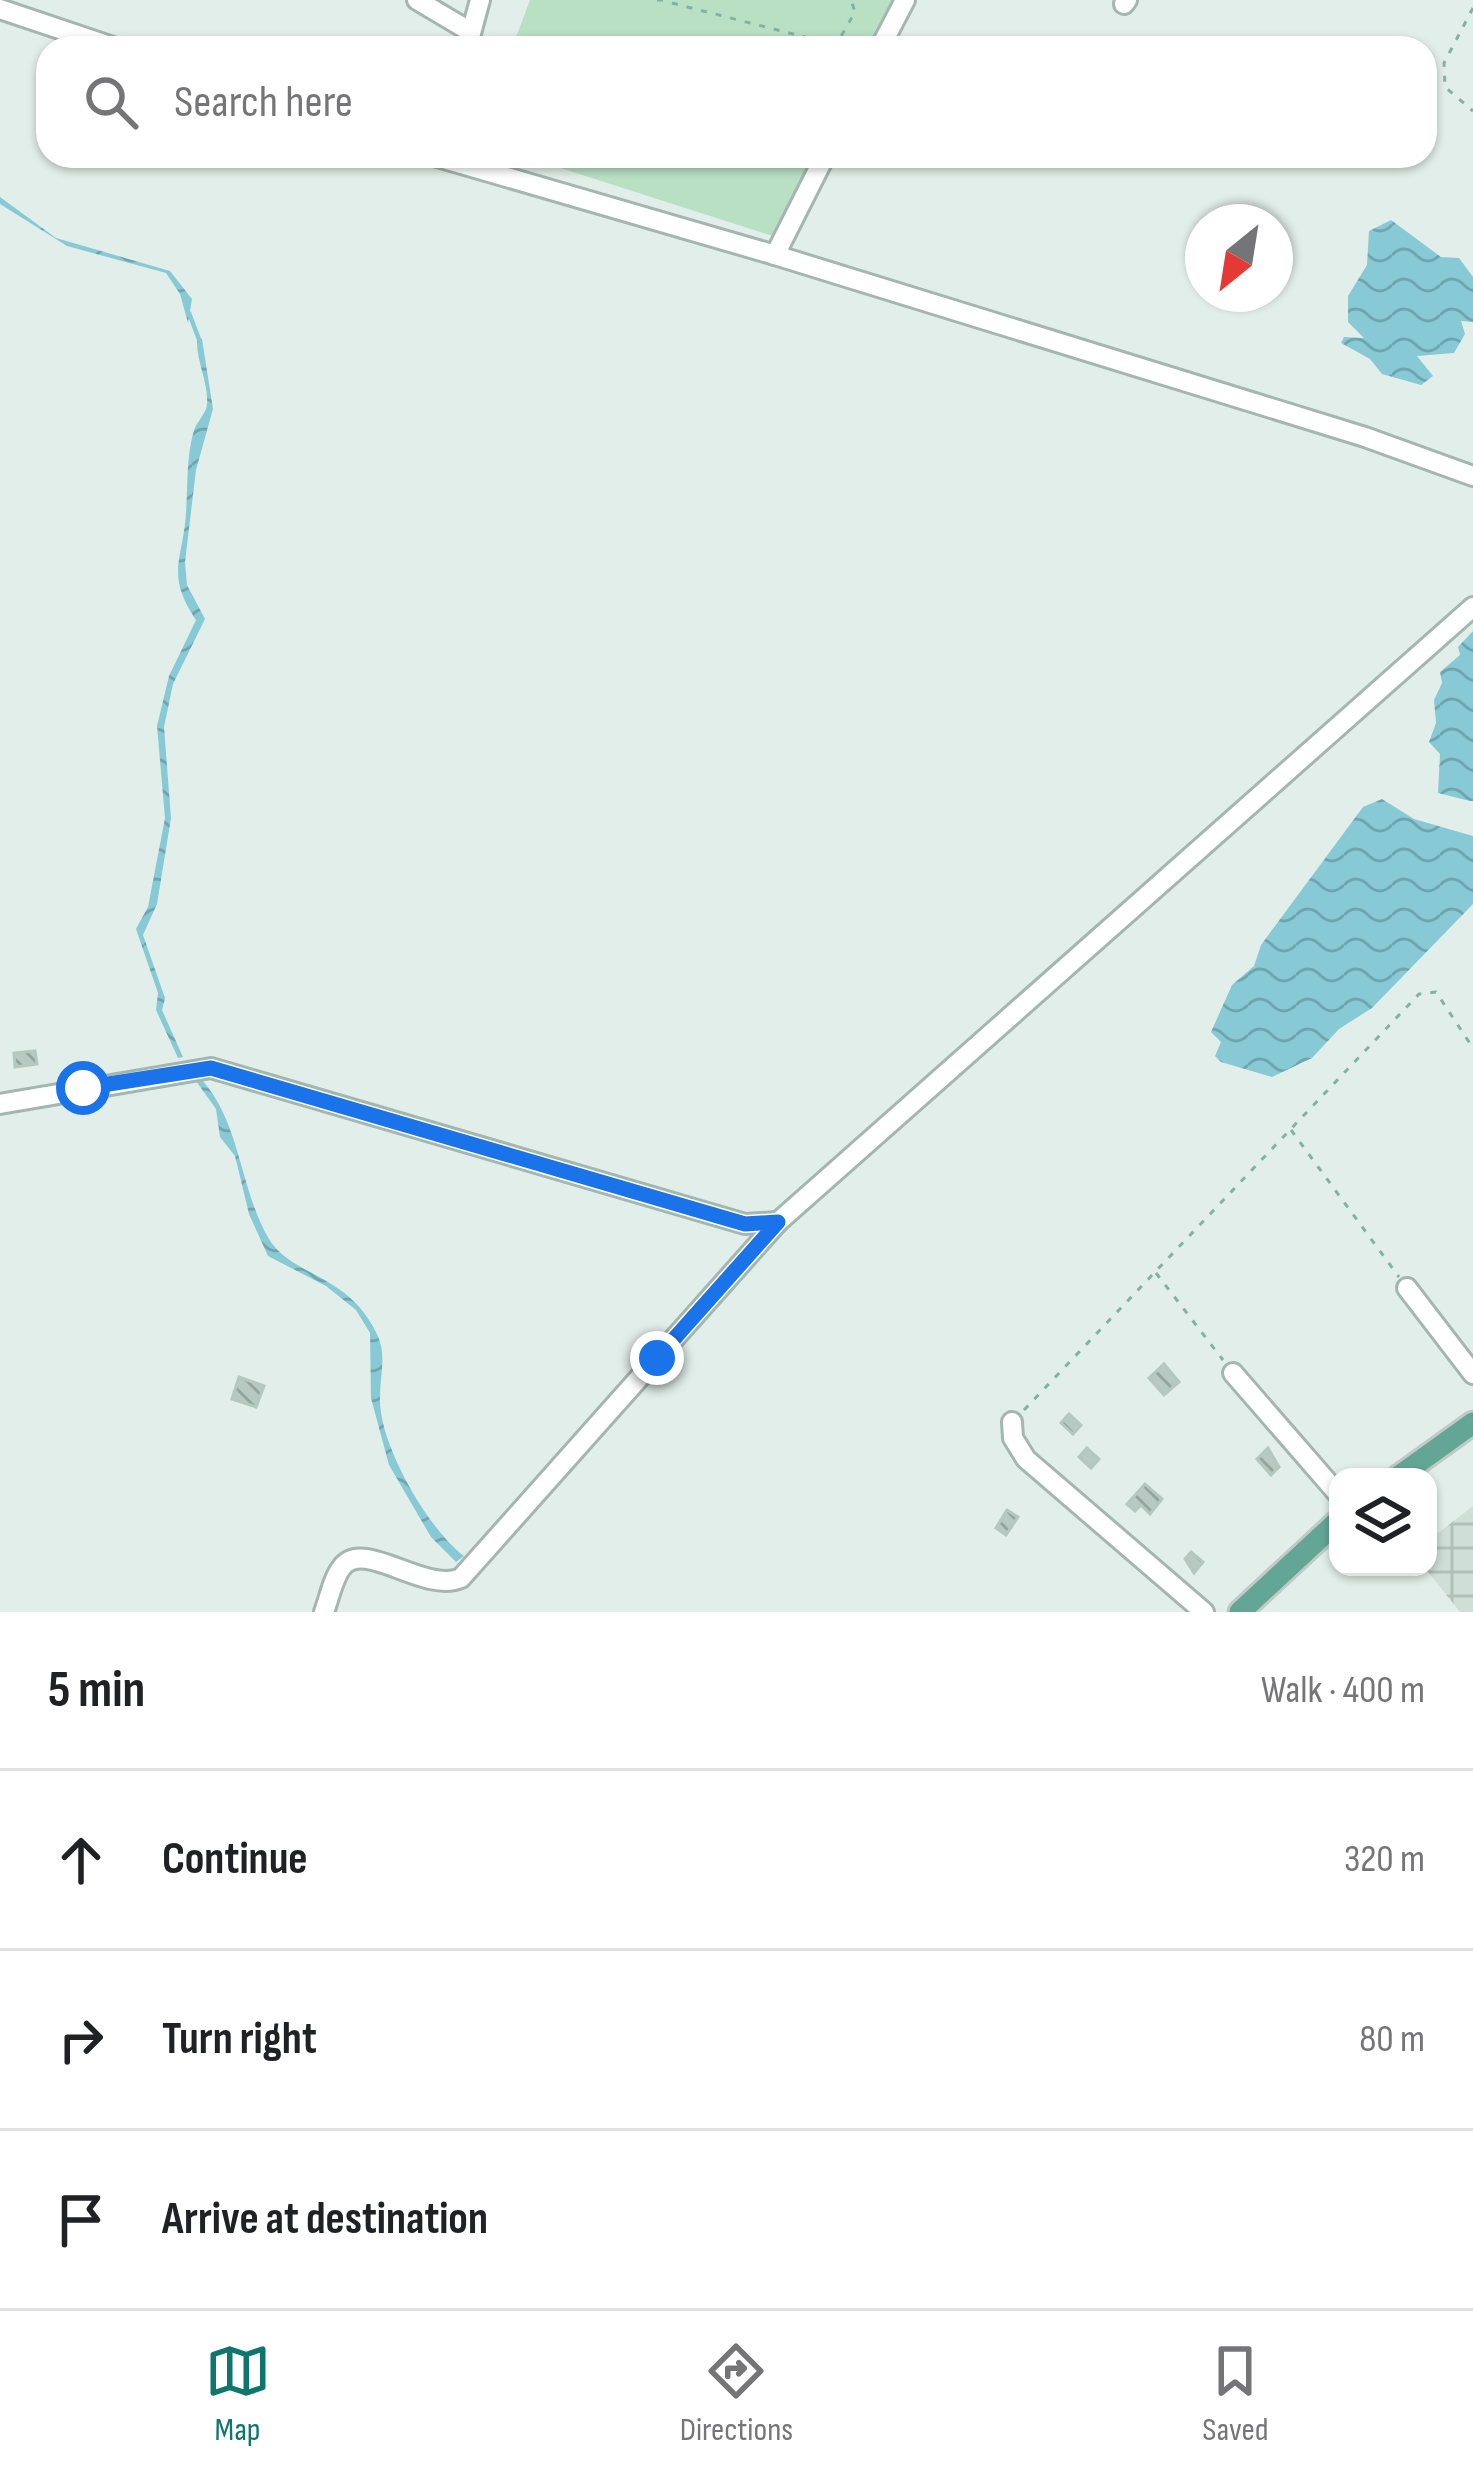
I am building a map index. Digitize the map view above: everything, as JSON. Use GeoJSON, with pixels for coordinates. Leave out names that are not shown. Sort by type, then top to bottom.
{"type":"FeatureCollection","features":[{"type":"Feature","properties":{"kind":"main road"},"geometry":{"type":"LineString","coordinates":[[1410,1468],[1473,1423]]}},
{"type":"Feature","properties":{"kind":"main road"},"geometry":{"type":"LineString","coordinates":[[1240,1612],[1329,1529]]}},
{"type":"Feature","properties":{"kind":"street"},"geometry":{"type":"LineString","coordinates":[[417,0],[464,36]]}},
{"type":"Feature","properties":{"kind":"street"},"geometry":{"type":"LineString","coordinates":[[470,36],[480,0]]}},
{"type":"Feature","properties":{"kind":"street"},"geometry":{"type":"LineString","coordinates":[[886,36],[904,0]]}},
{"type":"Feature","properties":{"kind":"street"},"geometry":{"type":"LineString","coordinates":[[0,9],[80,36]]}},
{"type":"Feature","properties":{"kind":"street"},"geometry":{"type":"LineString","coordinates":[[479,168],[1343,430],[1473,476]]}},
{"type":"Feature","properties":{"kind":"street"},"geometry":{"type":"LineString","coordinates":[[776,255],[820,168]]}},
{"type":"Feature","properties":{"kind":"street"},"geometry":{"type":"LineString","coordinates":[[324,1612],[342,1567],[354,1558],[370,1558],[422,1580],[453,1582],[778,1222],[1473,607]]}},
{"type":"Feature","properties":{"kind":"street"},"geometry":{"type":"LineString","coordinates":[[0,1104],[190,1068],[745,1224],[778,1222]]}},
{"type":"Feature","properties":{"kind":"street"},"geometry":{"type":"LineString","coordinates":[[1407,1288],[1473,1375]]}},
{"type":"Feature","properties":{"kind":"street"},"geometry":{"type":"LineString","coordinates":[[1233,1373],[1329,1484]]}},
{"type":"Feature","properties":{"kind":"street"},"geometry":{"type":"LineString","coordinates":[[1012,1422],[1013,1438],[1026,1459],[1204,1612]]}},
{"type":"Feature","properties":{"kind":"path"},"geometry":{"type":"LineString","coordinates":[[657,0],[802,36]]}},
{"type":"Feature","properties":{"kind":"path"},"geometry":{"type":"LineString","coordinates":[[841,36],[855,12],[851,0]]}},
{"type":"Feature","properties":{"kind":"path"},"geometry":{"type":"LineString","coordinates":[[1473,8],[1444,63],[1444,87],[1473,110]]}},
{"type":"Feature","properties":{"kind":"path"},"geometry":{"type":"LineString","coordinates":[[1012,1422],[1420,994],[1436,992],[1473,1048]]}},
{"type":"Feature","properties":{"kind":"path"},"geometry":{"type":"LineString","coordinates":[[1291,1129],[1407,1288]]}},
{"type":"Feature","properties":{"kind":"path"},"geometry":{"type":"LineString","coordinates":[[1155,1271],[1233,1373]]}},
{"type":"Feature","properties":{"kind":"shaded area"},"geometry":{"type":"Polygon","coordinates":[[[1473,1506],[1473,1612],[1460,1612],[1431,1576],[1437,1576],[1437,1534],[1473,1506]]]}},
{"type":"Feature","properties":{"kind":"green space"},"geometry":{"type":"Polygon","coordinates":[[[530,0],[894,0],[877,36],[516,36],[530,0]]]}},
{"type":"Feature","properties":{"kind":"green space"},"geometry":{"type":"Polygon","coordinates":[[[560,168],[813,168],[776,237],[560,168]]]}},
{"type":"Feature","properties":{"kind":"water"},"geometry":{"type":"Polygon","coordinates":[[[0,197],[56,238],[170,271],[192,299],[188,323],[180,294],[166,273],[67,246],[0,204],[0,197]]]}},
{"type":"Feature","properties":{"kind":"water"},"geometry":{"type":"Polygon","coordinates":[[[1391,220],[1441,257],[1459,258],[1473,277],[1473,322],[1461,321],[1465,334],[1454,353],[1417,356],[1433,376],[1421,385],[1382,374],[1370,359],[1341,343],[1344,337],[1364,338],[1348,322],[1348,296],[1367,265],[1369,231],[1391,220]]]}},
{"type":"Feature","properties":{"kind":"water"},"geometry":{"type":"Polygon","coordinates":[[[202,339],[213,409],[196,470],[185,562],[187,585],[205,619],[173,684],[164,727],[171,818],[157,904],[143,935],[165,998],[162,1010],[183,1057],[178,1058],[156,1010],[158,993],[136,929],[148,907],[165,818],[157,726],[169,676],[196,620],[181,590],[178,567],[191,440],[207,405],[197,348],[197,340],[202,339]]]}},
{"type":"Feature","properties":{"kind":"water"},"geometry":{"type":"Polygon","coordinates":[[[1473,631],[1470,801],[1438,793],[1440,754],[1429,742],[1436,723],[1434,700],[1442,683],[1440,672],[1460,655],[1458,647],[1473,631]]]}},
{"type":"Feature","properties":{"kind":"water"},"geometry":{"type":"Polygon","coordinates":[[[1382,799],[1414,819],[1473,836],[1473,904],[1372,1008],[1339,1029],[1312,1058],[1272,1077],[1221,1062],[1215,1056],[1221,1042],[1211,1032],[1232,985],[1254,966],[1261,945],[1363,807],[1382,799]]]}},
{"type":"Feature","properties":{"kind":"water"},"geometry":{"type":"Polygon","coordinates":[[[196,1081],[203,1081],[225,1117],[269,1239],[292,1261],[351,1299],[377,1334],[387,1437],[421,1506],[464,1556],[456,1562],[431,1537],[389,1465],[371,1398],[370,1333],[356,1310],[326,1286],[268,1256],[249,1214],[235,1156],[220,1137],[216,1109],[196,1081]]]}},
{"type":"Feature","properties":{"kind":"building"},"geometry":{"type":"Polygon","coordinates":[[[35,1051],[37,1064],[15,1067],[14,1053],[35,1051]]]}},
{"type":"Feature","properties":{"kind":"building"},"geometry":{"type":"Polygon","coordinates":[[[1164,1364],[1179,1382],[1164,1395],[1149,1378],[1164,1364]]]}},
{"type":"Feature","properties":{"kind":"building"},"geometry":{"type":"Polygon","coordinates":[[[239,1377],[264,1386],[256,1407],[232,1399],[239,1377]]]}},
{"type":"Feature","properties":{"kind":"building"},"geometry":{"type":"Polygon","coordinates":[[[1069,1414],[1081,1425],[1073,1434],[1061,1423],[1069,1414]]]}},
{"type":"Feature","properties":{"kind":"building"},"geometry":{"type":"Polygon","coordinates":[[[1087,1448],[1099,1459],[1091,1468],[1079,1457],[1087,1448]]]}},
{"type":"Feature","properties":{"kind":"building"},"geometry":{"type":"Polygon","coordinates":[[[1268,1448],[1279,1467],[1271,1475],[1257,1459],[1268,1448]]]}},
{"type":"Feature","properties":{"kind":"building"},"geometry":{"type":"Polygon","coordinates":[[[1145,1484],[1162,1499],[1150,1514],[1141,1505],[1135,1511],[1127,1504],[1145,1484]]]}},
{"type":"Feature","properties":{"kind":"building"},"geometry":{"type":"Polygon","coordinates":[[[1007,1510],[1018,1517],[1006,1535],[996,1528],[1007,1510]]]}},
{"type":"Feature","properties":{"kind":"building"},"geometry":{"type":"Polygon","coordinates":[[[1191,1552],[1203,1562],[1194,1573],[1185,1559],[1191,1552]]]}},
{"type":"Feature","properties":{"kind":"waterway"},"geometry":{"type":"LineString","coordinates":[[189,313],[200,342]]}},
{"type":"Feature","properties":{"kind":"route"},"geometry":{"type":"LineString","coordinates":[[83,1088],[197,1066],[211,1068],[745,1224],[778,1222],[657,1358]]}}]}
